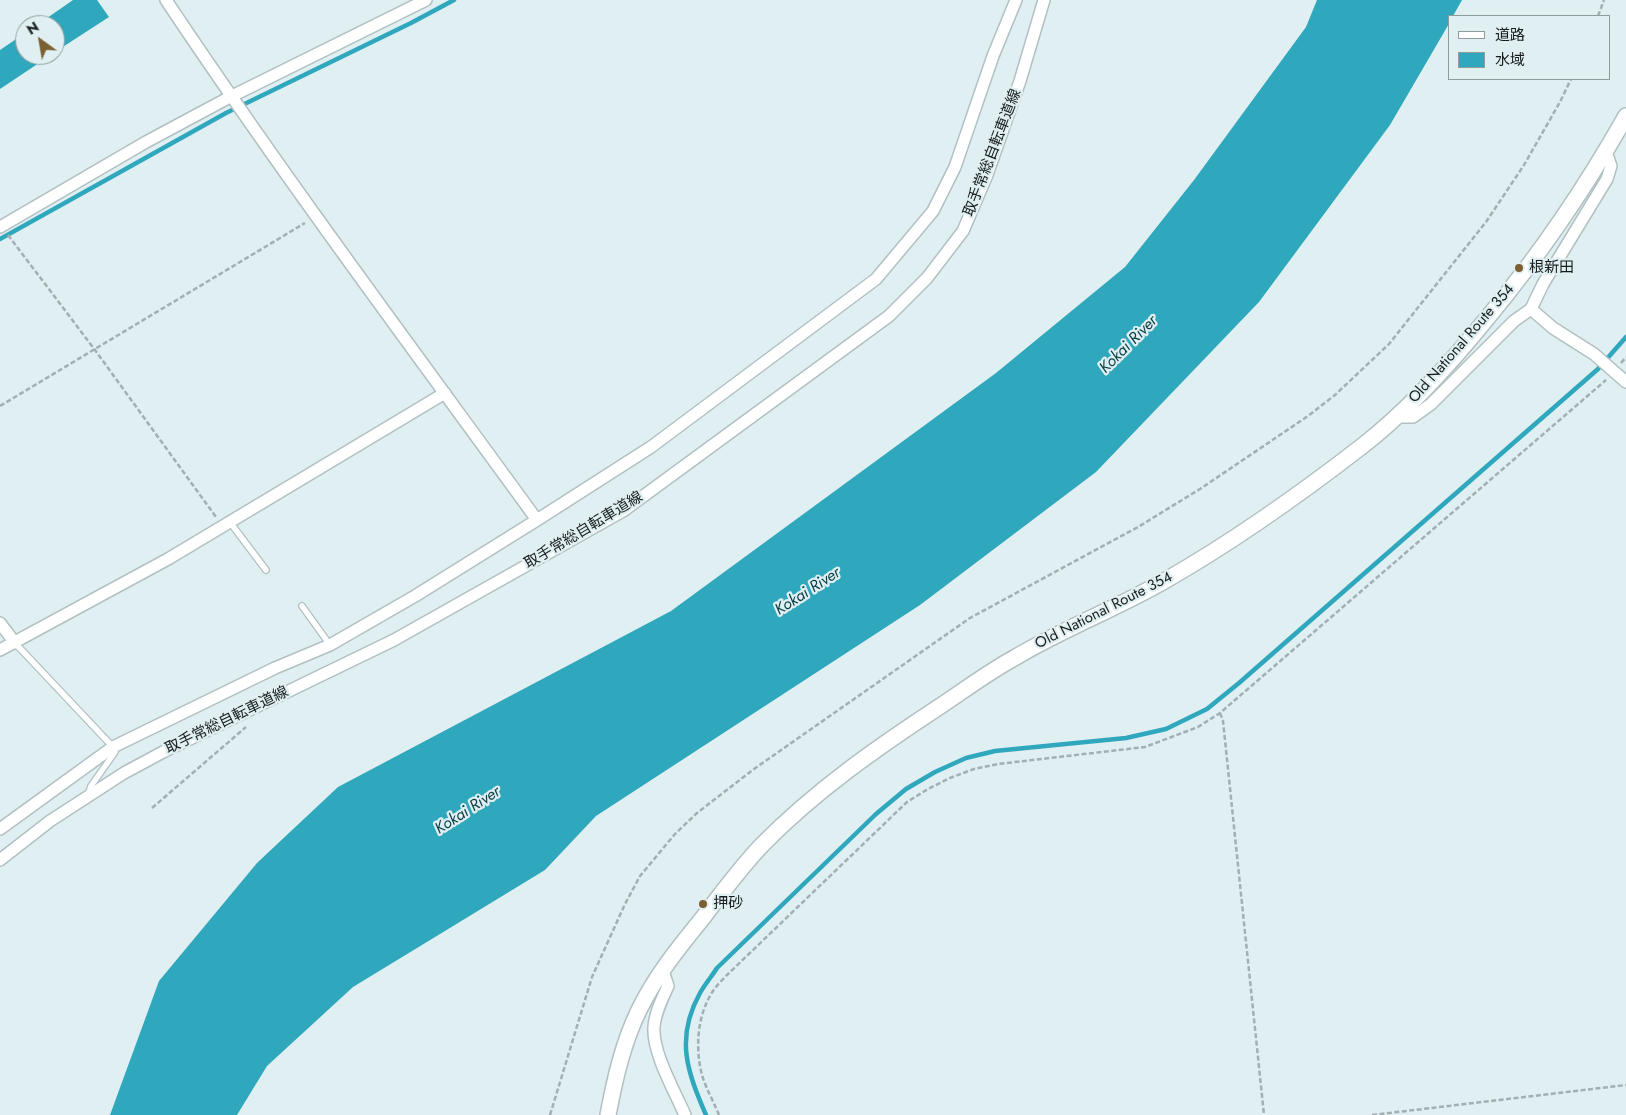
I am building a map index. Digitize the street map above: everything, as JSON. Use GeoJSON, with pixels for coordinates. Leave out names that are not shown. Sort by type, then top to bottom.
{"type":"FeatureCollection","features":[{"type":"Feature","properties":{"kind":"street"},"geometry":{"type":"LineString","coordinates":[[166,0],[230,97],[537,520]]}},
{"type":"Feature","properties":{"kind":"street"},"geometry":{"type":"LineString","coordinates":[[1,227],[146,142],[230,97],[426,0]]}},
{"type":"Feature","properties":{"kind":"street"},"geometry":{"type":"LineString","coordinates":[[0,828],[114,747],[275,668],[330,645],[415,596],[537,520],[650,447],[876,279],[933,211],[955,167],[993,56],[1016,0]]}},
{"type":"Feature","properties":{"kind":"street","name":"取手常総自転車道線"},"geometry":{"type":"LineString","coordinates":[[0,860],[50,821],[162,752],[394,640],[623,510],[889,316],[927,278],[963,231],[987,175],[1014,100],[1044,0]]}},
{"type":"Feature","properties":{"kind":"street","name":"Old National Route 354"},"geometry":{"type":"LineString","coordinates":[[608,1115],[616,1072],[626,1040],[640,1007],[663,972],[722,893],[761,846],[798,811],[886,741],[1015,657],[1165,581],[1220,547],[1279,507],[1362,446],[1435,379],[1512,288],[1550,237],[1606,152],[1626,116]]}},
{"type":"Feature","properties":{"kind":"street"},"geometry":{"type":"LineString","coordinates":[[1395,417],[1413,417],[1431,404],[1514,321],[1532,309],[1543,284],[1607,180],[1611,166],[1606,152]]}},
{"type":"Feature","properties":{"kind":"street"},"geometry":{"type":"LineString","coordinates":[[1532,309],[1553,328],[1596,356],[1626,382]]}},
{"type":"Feature","properties":{"kind":"street"},"geometry":{"type":"LineString","coordinates":[[0,650],[168,558],[445,393]]}},
{"type":"Feature","properties":{"kind":"street"},"geometry":{"type":"LineString","coordinates":[[0,623],[15,643]]}},
{"type":"Feature","properties":{"kind":"street"},"geometry":{"type":"LineString","coordinates":[[663,972],[668,986],[658,1008],[654,1028],[657,1049],[684,1115]]}},
{"type":"Feature","properties":{"kind":"lane"},"geometry":{"type":"LineString","coordinates":[[226,523],[266,570]]}},
{"type":"Feature","properties":{"kind":"lane"},"geometry":{"type":"LineString","coordinates":[[302,606],[330,645]]}},
{"type":"Feature","properties":{"kind":"lane"},"geometry":{"type":"LineString","coordinates":[[15,643],[114,747],[115,752],[90,786],[88,796]]}},
{"type":"Feature","properties":{"kind":"path"},"geometry":{"type":"LineString","coordinates":[[1598,15],[1604,0]]}},
{"type":"Feature","properties":{"kind":"path"},"geometry":{"type":"LineString","coordinates":[[550,1115],[592,976],[640,876],[675,834],[697,813],[754,769],[970,618],[1138,527],[1200,489],[1336,395],[1389,344],[1486,222],[1524,165],[1571,80]]}},
{"type":"Feature","properties":{"kind":"path"},"geometry":{"type":"LineString","coordinates":[[0,406],[315,216]]}},
{"type":"Feature","properties":{"kind":"path"},"geometry":{"type":"LineString","coordinates":[[1,227],[226,523]]}},
{"type":"Feature","properties":{"kind":"path"},"geometry":{"type":"LineString","coordinates":[[719,1115],[702,1076],[699,1054],[698,1032],[704,1011],[713,992],[728,974],[908,802],[950,778],[974,769],[998,764],[1145,747],[1198,727],[1220,713],[1612,369]]}},
{"type":"Feature","properties":{"kind":"path"},"geometry":{"type":"LineString","coordinates":[[1220,713],[1223,721],[1264,1115]]}},
{"type":"Feature","properties":{"kind":"path"},"geometry":{"type":"LineString","coordinates":[[152,808],[249,724]]}},
{"type":"Feature","properties":{"kind":"path"},"geometry":{"type":"LineString","coordinates":[[1372,1115],[1626,1085]]}},
{"type":"Feature","properties":{"kind":"water"},"geometry":{"type":"Polygon","coordinates":[[[73,0],[97,0],[109,17],[65,46],[65,15],[51,15],[73,0]]]}},
{"type":"Feature","properties":{"kind":"water","name":"Kokai River"},"geometry":{"type":"Polygon","coordinates":[[[1317,0],[1462,0],[1454,15],[1448,15],[1448,25],[1390,125],[1259,302],[1096,472],[920,605],[596,816],[545,870],[353,987],[267,1066],[237,1115],[110,1115],[159,981],[257,863],[338,787],[671,611],[996,373],[1125,267],[1194,180],[1306,27],[1317,0]]]}},
{"type":"Feature","properties":{"kind":"water"},"geometry":{"type":"Polygon","coordinates":[[[15,40],[15,65],[36,65],[0,89],[0,50],[15,40]]]}},
{"type":"Feature","properties":{"kind":"waterway"},"geometry":{"type":"LineString","coordinates":[[0,239],[226,113],[411,23],[454,0]]}},
{"type":"Feature","properties":{"kind":"waterway"},"geometry":{"type":"LineString","coordinates":[[706,1115],[689,1069],[686,1054],[688,1025],[692,1009],[700,993],[717,968],[876,814],[906,789],[935,772],[966,758],[995,751],[1126,738],[1166,729],[1207,709],[1598,369],[1626,337]]}},
{"type":"Feature","properties":{"kind":"place","name":"根新田"},"geometry":{"type":"Point","coordinates":[1519,268]}},
{"type":"Feature","properties":{"kind":"place","name":"押砂"},"geometry":{"type":"Point","coordinates":[703,904]}}]}
